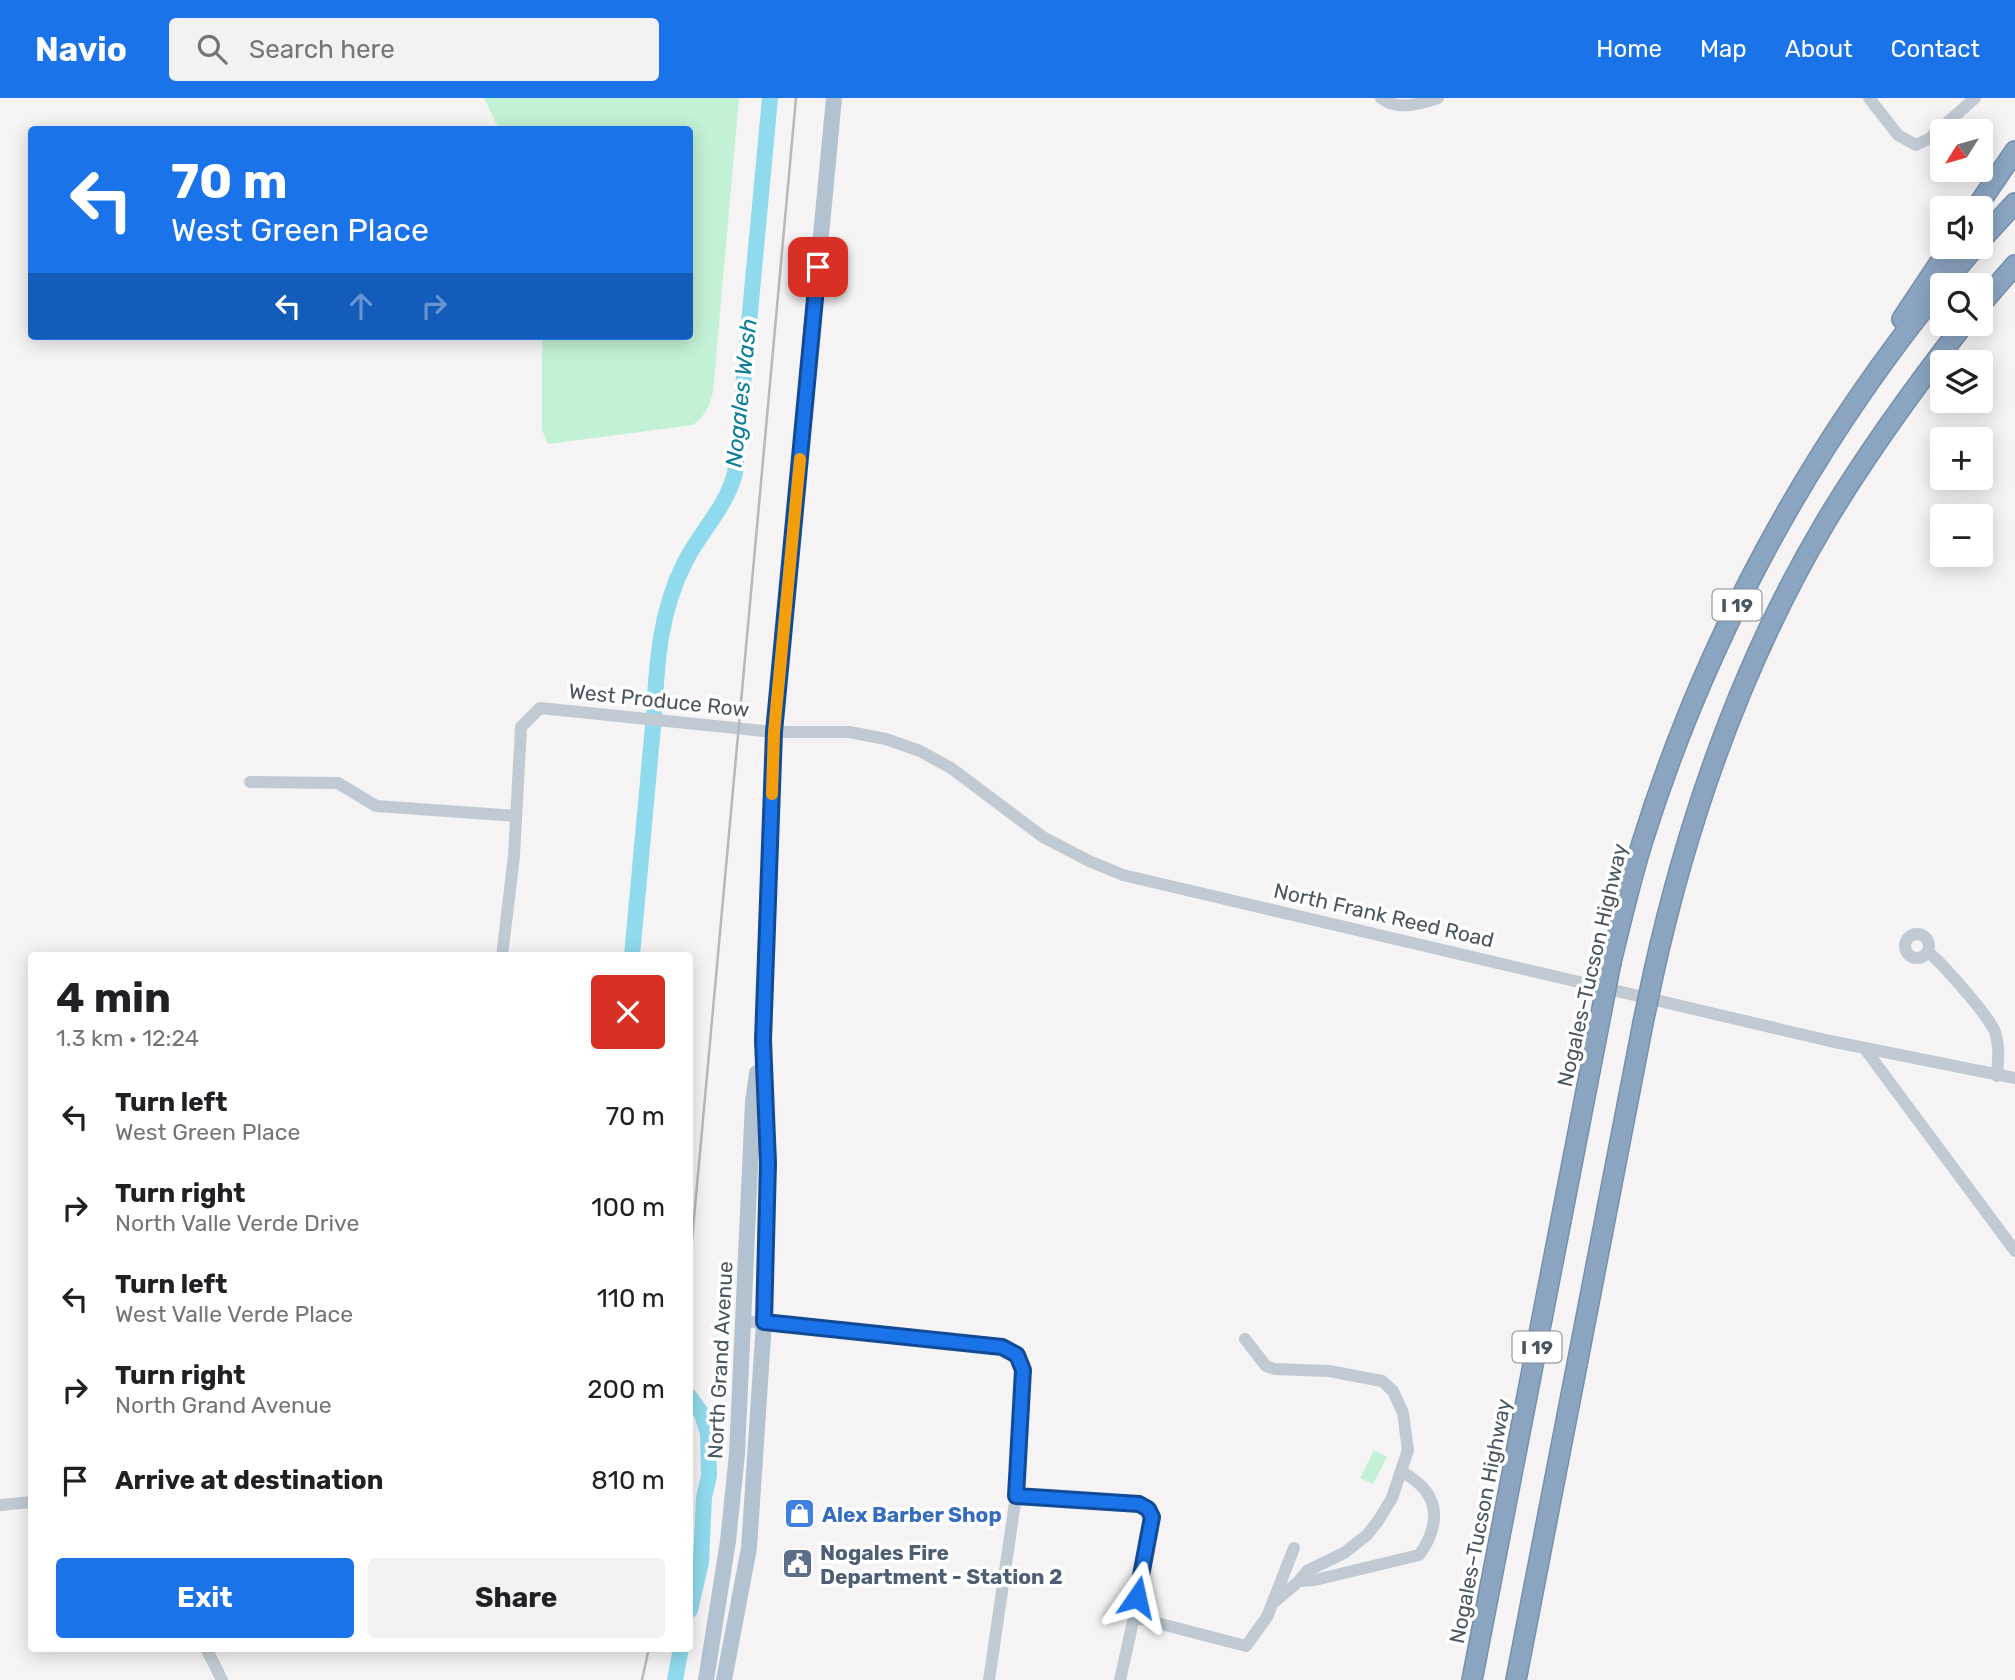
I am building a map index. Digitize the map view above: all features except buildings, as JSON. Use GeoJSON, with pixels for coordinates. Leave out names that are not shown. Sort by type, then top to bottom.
{"type":"FeatureCollection","features":[{"type":"Feature","properties":{"kind":"highway"},"geometry":{"type":"LineString","coordinates":[[1984,196],[2015,151]]}},
{"type":"Feature","properties":{"kind":"highway"},"geometry":{"type":"LineString","coordinates":[[1993,227],[2015,203]]}},
{"type":"Feature","properties":{"kind":"highway"},"geometry":{"type":"LineString","coordinates":[[1695,698],[1744,583],[1775,520],[1838,415],[1942,259]]}},
{"type":"Feature","properties":{"kind":"highway","name":"Nogales–Tucson Highway"},"geometry":{"type":"LineString","coordinates":[[1954,273],[1965,259]]}},
{"type":"Feature","properties":{"kind":"highway"},"geometry":{"type":"LineString","coordinates":[[1993,290],[2015,265]]}},
{"type":"Feature","properties":{"kind":"highway"},"geometry":{"type":"LineString","coordinates":[[1993,303],[2015,278]]}},
{"type":"Feature","properties":{"kind":"highway","name":"Nogales–Tucson Highway"},"geometry":{"type":"LineString","coordinates":[[1472,1680],[1611,962],[1642,845],[1665,775],[1695,698],[1764,551],[1866,388],[1930,303]]}},
{"type":"Feature","properties":{"kind":"highway","name":"I 19"},"geometry":{"type":"LineString","coordinates":[[1516,1680],[1654,971],[1682,858],[1709,775],[1745,682],[1772,623],[1824,525],[1886,427],[1955,336]]}},
{"type":"Feature","properties":{"kind":"highway"},"geometry":{"type":"LineString","coordinates":[[1920,380],[1962,336]]}},
{"type":"Feature","properties":{"kind":"main road","name":"North Grand Avenue"},"geometry":{"type":"LineString","coordinates":[[724,1680],[749,1548],[764,1322],[768,1163],[763,1040],[774,732],[834,98]]}},
{"type":"Feature","properties":{"kind":"main road","name":"North Grand Avenue"},"geometry":{"type":"LineString","coordinates":[[706,1680],[728,1541],[736,1467],[753,1102],[763,1040]]}},
{"type":"Feature","properties":{"kind":"street"},"geometry":{"type":"LineString","coordinates":[[1381,98],[1386,102],[1413,106],[1438,98]]}},
{"type":"Feature","properties":{"kind":"street"},"geometry":{"type":"LineString","coordinates":[[1869,98],[1898,135],[1916,145],[1930,138],[1975,98]]}},
{"type":"Feature","properties":{"kind":"street","name":"West Produce Row"},"geometry":{"type":"LineString","coordinates":[[516,816],[522,727],[540,708],[774,732]]}},
{"type":"Feature","properties":{"kind":"street","name":"North Frank Reed Road"},"geometry":{"type":"LineString","coordinates":[[774,732],[849,732],[886,739],[920,751],[951,768],[1043,836],[1088,861],[1123,875],[1865,1049],[2015,1079]]}},
{"type":"Feature","properties":{"kind":"street"},"geometry":{"type":"LineString","coordinates":[[250,782],[338,783],[376,806],[516,816],[502,952]]}},
{"type":"Feature","properties":{"kind":"street"},"geometry":{"type":"LineString","coordinates":[[1927,952],[1942,963],[1994,1030],[1999,1052],[1997,1076]]}},
{"type":"Feature","properties":{"kind":"street"},"geometry":{"type":"LineString","coordinates":[[1865,1049],[2015,1251]]}},
{"type":"Feature","properties":{"kind":"street"},"geometry":{"type":"LineString","coordinates":[[744,1321],[1002,1347],[1017,1355],[1023,1370],[1016,1496],[989,1680]]}},
{"type":"Feature","properties":{"kind":"street"},"geometry":{"type":"LineString","coordinates":[[1245,1339],[1266,1366],[1274,1369],[1329,1371],[1374,1378],[1387,1384],[1398,1400],[1408,1436],[1408,1450],[1392,1498],[1367,1535],[1344,1553],[1307,1571],[1272,1604]]}},
{"type":"Feature","properties":{"kind":"street"},"geometry":{"type":"LineString","coordinates":[[1299,1581],[1315,1580],[1419,1555],[1433,1527],[1434,1513],[1431,1499],[1424,1488],[1402,1472]]}},
{"type":"Feature","properties":{"kind":"street"},"geometry":{"type":"LineString","coordinates":[[1016,1496],[1139,1504],[1148,1509],[1152,1517],[1120,1680]]}},
{"type":"Feature","properties":{"kind":"street"},"geometry":{"type":"LineString","coordinates":[[0,1505],[28,1502]]}},
{"type":"Feature","properties":{"kind":"street"},"geometry":{"type":"LineString","coordinates":[[1134,1617],[1246,1646],[1267,1617],[1294,1548]]}},
{"type":"Feature","properties":{"kind":"street"},"geometry":{"type":"LineString","coordinates":[[208,1652],[222,1680]]}},
{"type":"Feature","properties":{"kind":"green space"},"geometry":{"type":"Polygon","coordinates":[[[484,98],[739,98],[713,392],[706,410],[693,425],[548,444],[542,430],[543,340],[693,340],[693,126],[498,126],[484,98]]]}},
{"type":"Feature","properties":{"kind":"green space"},"geometry":{"type":"Polygon","coordinates":[[[1374,1450],[1387,1457],[1373,1484],[1360,1478],[1374,1450]]]}},
{"type":"Feature","properties":{"kind":"waterway","name":"Nogales Wash"},"geometry":{"type":"LineString","coordinates":[[654,714],[661,636],[670,599],[685,562],[720,508],[735,473],[770,98]]}},
{"type":"Feature","properties":{"kind":"waterway","name":"Nogales Wash"},"geometry":{"type":"LineString","coordinates":[[632,952],[653,726]]}},
{"type":"Feature","properties":{"kind":"waterway","name":"Nogales Wash"},"geometry":{"type":"LineString","coordinates":[[693,1401],[702,1414],[708,1434],[709,1476],[704,1497],[701,1562],[693,1597]]}},
{"type":"Feature","properties":{"kind":"waterway","name":"Nogales Wash"},"geometry":{"type":"LineString","coordinates":[[675,1680],[680,1652]]}},
{"type":"Feature","properties":{"kind":"railway"},"geometry":{"type":"LineString","coordinates":[[693,1229],[796,98]]}},
{"type":"Feature","properties":{"kind":"railway"},"geometry":{"type":"LineString","coordinates":[[642,1680],[648,1652]]}},
{"type":"Feature","properties":{"kind":"slow traffic"},"geometry":{"type":"LineString","coordinates":[[772,794],[774,732],[800,459]]}},
{"type":"Feature","properties":{"kind":"place","name":"Alex Barber Shop"},"geometry":{"type":"Point","coordinates":[799,1514]}},
{"type":"Feature","properties":{"kind":"place","name":"Nogales Fire Department - Station 2"},"geometry":{"type":"Point","coordinates":[797,1564]}},
{"type":"Feature","properties":{"kind":"route"},"geometry":{"type":"LineString","coordinates":[[818,267],[774,732],[763,1040],[768,1163],[764,1322],[1002,1347],[1017,1355],[1023,1370],[1016,1496],[1139,1504],[1148,1509],[1152,1517],[1137,1597]]}}]}
